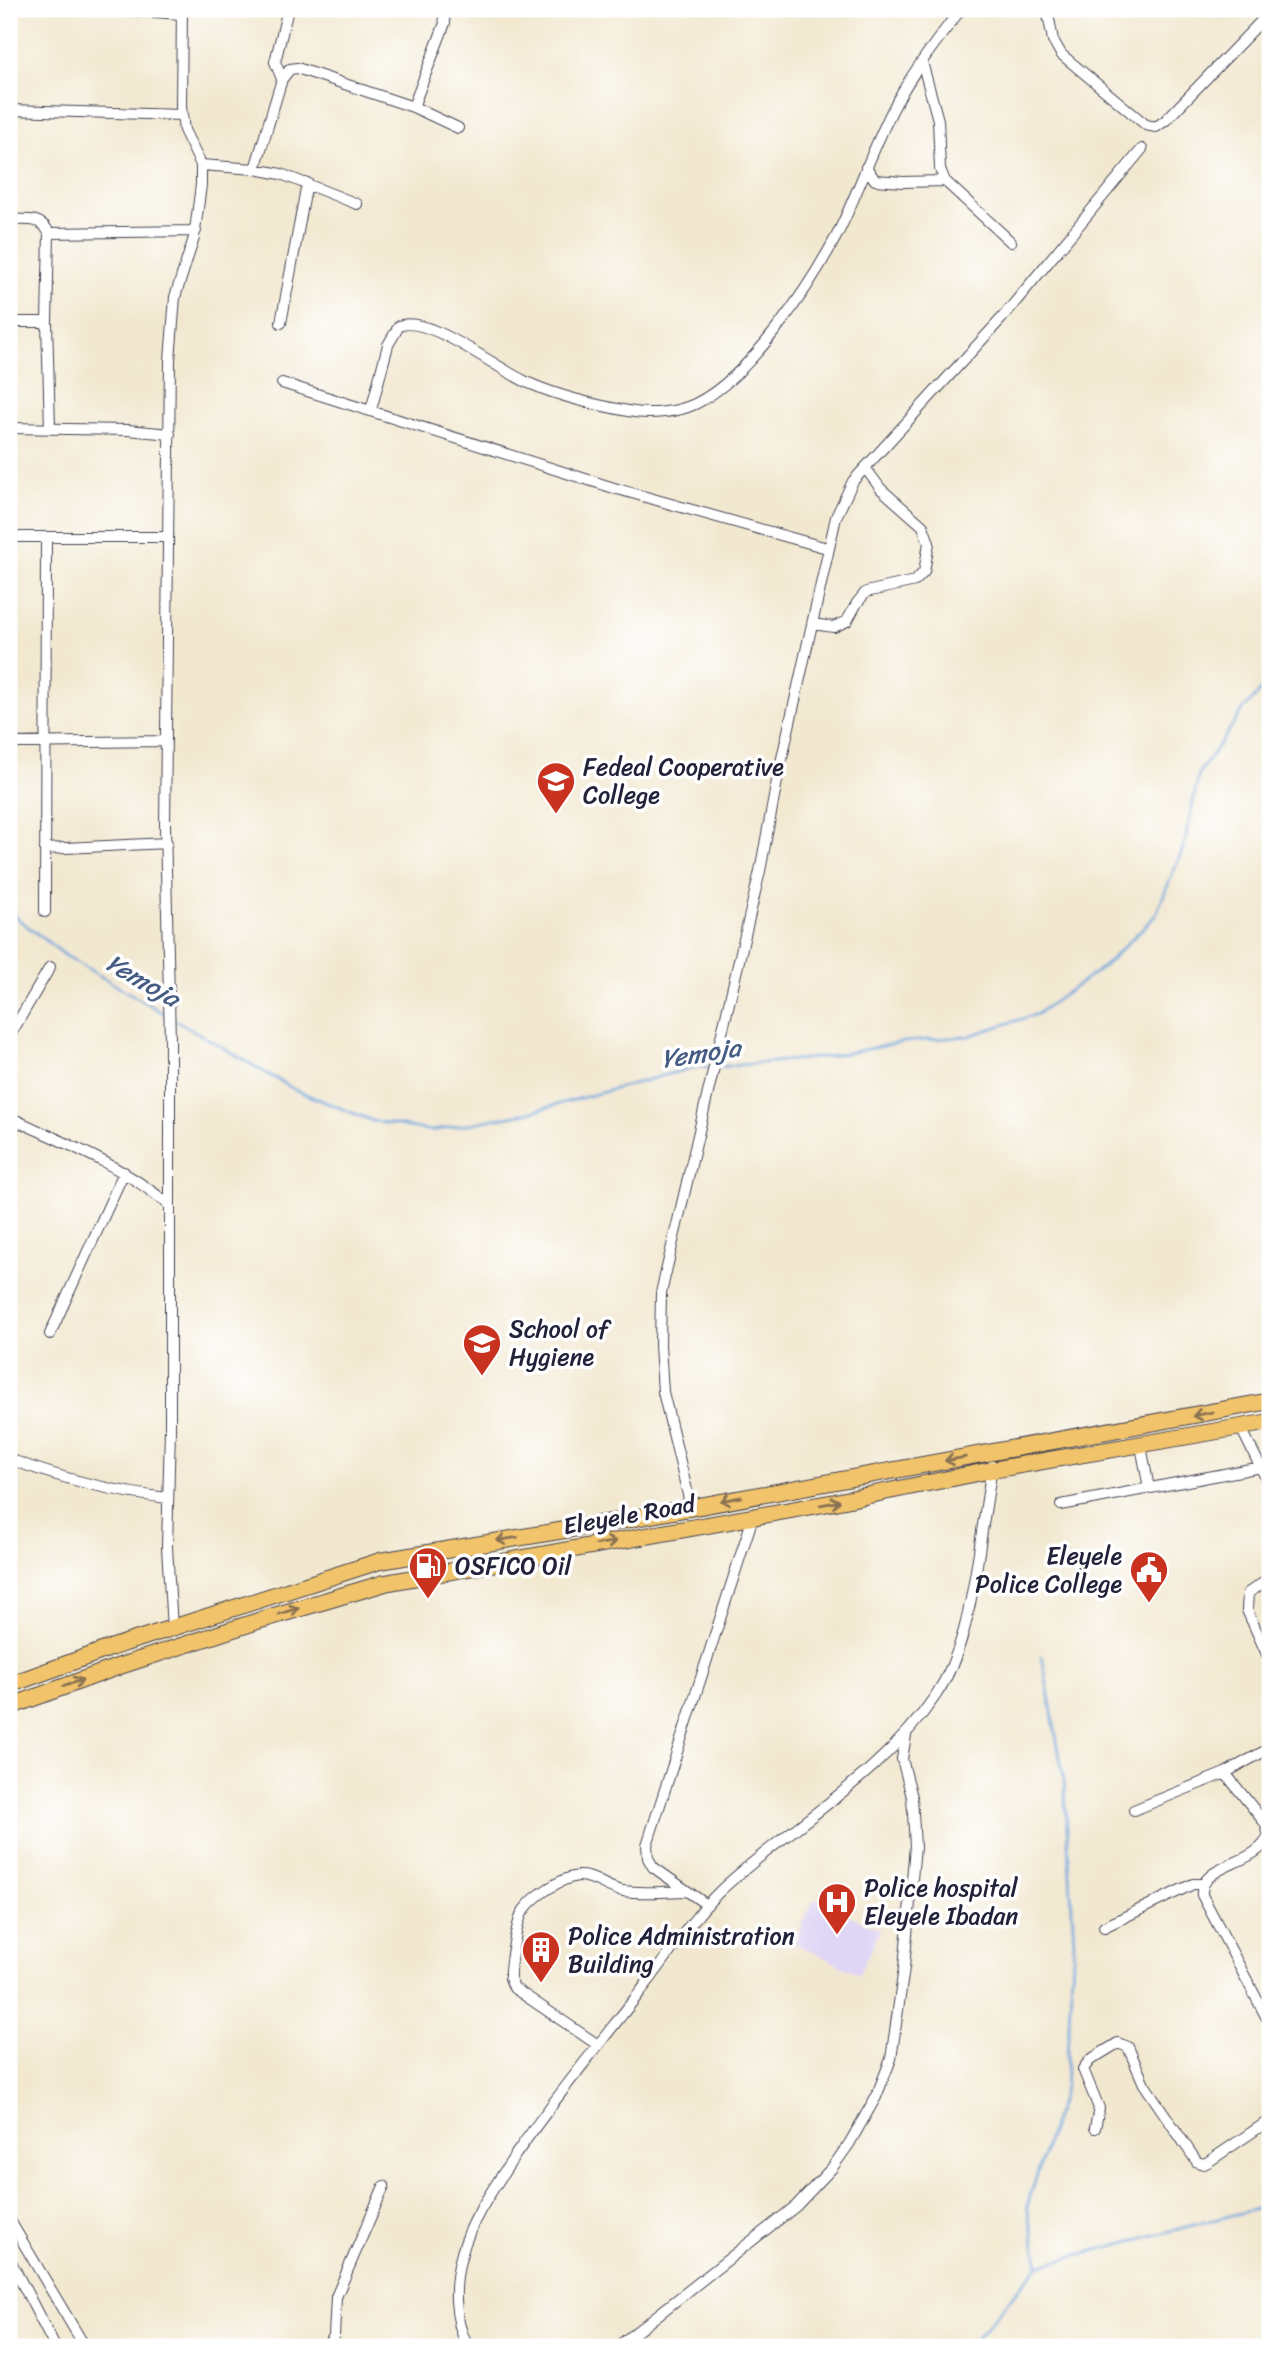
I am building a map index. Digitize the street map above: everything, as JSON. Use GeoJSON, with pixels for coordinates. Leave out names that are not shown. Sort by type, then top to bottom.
{"type":"FeatureCollection","features":[{"type":"Feature","properties":{"kind":"main road","name":"Eleyele Road"},"geometry":{"type":"LineString","coordinates":[[9,1685],[113,1647],[380,1561],[1270,1401]]}},
{"type":"Feature","properties":{"kind":"main road","name":"Eleyele Road"},"geometry":{"type":"LineString","coordinates":[[9,1707],[120,1666],[385,1583],[753,1517],[992,1470],[1270,1422]]}},
{"type":"Feature","properties":{"kind":"main road"},"geometry":{"type":"LineString","coordinates":[[380,1561],[385,1583]]}},
{"type":"Feature","properties":{"kind":"street"},"geometry":{"type":"LineString","coordinates":[[113,9],[181,12],[182,116],[184,130],[201,165],[199,208],[175,298],[171,342],[166,843],[170,1041],[167,1547],[172,1628]]}},
{"type":"Feature","properties":{"kind":"street"},"geometry":{"type":"LineString","coordinates":[[282,79],[275,62],[288,9]]}},
{"type":"Feature","properties":{"kind":"street"},"geometry":{"type":"LineString","coordinates":[[413,107],[445,23],[443,12],[436,9]]}},
{"type":"Feature","properties":{"kind":"street"},"geometry":{"type":"LineString","coordinates":[[371,411],[388,345],[399,326],[411,322],[460,343],[520,379],[551,392],[600,406],[634,412],[672,411],[694,405],[712,395],[733,377],[773,333],[799,299],[837,234],[895,104],[961,9]]}},
{"type":"Feature","properties":{"kind":"street"},"geometry":{"type":"LineString","coordinates":[[1047,9],[1054,40],[1061,54],[1146,125],[1156,127],[1167,120],[1270,12]]}},
{"type":"Feature","properties":{"kind":"street"},"geometry":{"type":"LineString","coordinates":[[922,62],[938,120],[940,169],[945,181],[1011,243]]}},
{"type":"Feature","properties":{"kind":"street"},"geometry":{"type":"LineString","coordinates":[[255,169],[282,79],[290,69],[297,68],[413,107],[458,128]]}},
{"type":"Feature","properties":{"kind":"street"},"geometry":{"type":"LineString","coordinates":[[9,110],[182,116]]}},
{"type":"Feature","properties":{"kind":"street"},"geometry":{"type":"LineString","coordinates":[[691,1507],[663,1392],[660,1316],[665,1272],[760,871],[827,548],[842,500],[853,481],[1002,318],[1142,149]]}},
{"type":"Feature","properties":{"kind":"street"},"geometry":{"type":"LineString","coordinates":[[201,165],[255,169],[307,183],[358,204]]}},
{"type":"Feature","properties":{"kind":"street"},"geometry":{"type":"LineString","coordinates":[[866,167],[875,180],[945,181]]}},
{"type":"Feature","properties":{"kind":"street"},"geometry":{"type":"LineString","coordinates":[[281,323],[307,183]]}},
{"type":"Feature","properties":{"kind":"street"},"geometry":{"type":"LineString","coordinates":[[9,220],[36,220],[45,225],[49,233],[47,323],[50,429]]}},
{"type":"Feature","properties":{"kind":"street"},"geometry":{"type":"LineString","coordinates":[[49,233],[195,231]]}},
{"type":"Feature","properties":{"kind":"street"},"geometry":{"type":"LineString","coordinates":[[9,322],[47,323]]}},
{"type":"Feature","properties":{"kind":"street"},"geometry":{"type":"LineString","coordinates":[[282,383],[614,488],[827,548]]}},
{"type":"Feature","properties":{"kind":"street"},"geometry":{"type":"LineString","coordinates":[[9,428],[128,430],[170,434]]}},
{"type":"Feature","properties":{"kind":"street"},"geometry":{"type":"LineString","coordinates":[[812,624],[834,627],[847,621],[866,592],[915,581],[924,572],[929,542],[923,526],[881,489],[866,469]]}},
{"type":"Feature","properties":{"kind":"street"},"geometry":{"type":"LineString","coordinates":[[9,537],[168,537]]}},
{"type":"Feature","properties":{"kind":"street"},"geometry":{"type":"LineString","coordinates":[[45,912],[46,538]]}},
{"type":"Feature","properties":{"kind":"street"},"geometry":{"type":"LineString","coordinates":[[9,743],[166,741]]}},
{"type":"Feature","properties":{"kind":"street"},"geometry":{"type":"LineString","coordinates":[[45,849],[166,843]]}},
{"type":"Feature","properties":{"kind":"street"},"geometry":{"type":"LineString","coordinates":[[9,1037],[50,967]]}},
{"type":"Feature","properties":{"kind":"street"},"geometry":{"type":"LineString","coordinates":[[9,1134],[13,1119],[124,1172],[168,1204]]}},
{"type":"Feature","properties":{"kind":"street"},"geometry":{"type":"LineString","coordinates":[[50,1334],[124,1172]]}},
{"type":"Feature","properties":{"kind":"street"},"geometry":{"type":"LineString","coordinates":[[1241,1428],[1270,1486]]}},
{"type":"Feature","properties":{"kind":"street"},"geometry":{"type":"LineString","coordinates":[[1141,1446],[1149,1488]]}},
{"type":"Feature","properties":{"kind":"street"},"geometry":{"type":"LineString","coordinates":[[468,2347],[459,2325],[456,2307],[457,2272],[472,2227],[497,2182],[527,2139],[707,1905],[768,1849],[863,1776],[908,1731],[937,1693],[955,1658],[969,1608],[994,1452]]}},
{"type":"Feature","properties":{"kind":"street"},"geometry":{"type":"LineString","coordinates":[[9,1459],[84,1483],[168,1498]]}},
{"type":"Feature","properties":{"kind":"street"},"geometry":{"type":"LineString","coordinates":[[1061,1505],[1261,1467]]}},
{"type":"Feature","properties":{"kind":"street"},"geometry":{"type":"LineString","coordinates":[[707,1905],[653,1867],[648,1858],[647,1844],[753,1517]]}},
{"type":"Feature","properties":{"kind":"street"},"geometry":{"type":"LineString","coordinates":[[1270,1570],[1266,1581],[1248,1593],[1247,1610],[1270,1661]]}},
{"type":"Feature","properties":{"kind":"street"},"geometry":{"type":"LineString","coordinates":[[617,2347],[796,2206],[815,2188],[849,2144],[876,2097],[891,2059],[913,1885],[915,1822],[912,1797],[902,1759],[908,1731]]}},
{"type":"Feature","properties":{"kind":"street"},"geometry":{"type":"LineString","coordinates":[[1134,1810],[1225,1773],[1270,1748]]}},
{"type":"Feature","properties":{"kind":"street"},"geometry":{"type":"LineString","coordinates":[[1225,1773],[1265,1823],[1269,1835],[1263,1846],[1254,1854],[1211,1874],[1202,1884],[1203,1898],[1270,2024]]}},
{"type":"Feature","properties":{"kind":"street"},"geometry":{"type":"LineString","coordinates":[[598,2045],[514,1988],[510,1978],[518,1923],[524,1910],[533,1900],[553,1887],[578,1876],[593,1878],[607,1887],[624,1891],[687,1891]]}},
{"type":"Feature","properties":{"kind":"street"},"geometry":{"type":"LineString","coordinates":[[1104,1927],[1193,1884],[1202,1884]]}},
{"type":"Feature","properties":{"kind":"street"},"geometry":{"type":"LineString","coordinates":[[1095,2128],[1100,2115],[1099,2108],[1083,2069],[1090,2060],[1118,2043],[1128,2047],[1144,2084],[1200,2163],[1208,2162],[1270,2120]]}},
{"type":"Feature","properties":{"kind":"street"},"geometry":{"type":"LineString","coordinates":[[327,2347],[334,2336],[336,2297],[384,2186]]}},
{"type":"Feature","properties":{"kind":"street"},"geometry":{"type":"LineString","coordinates":[[9,2219],[85,2347]]}},
{"type":"Feature","properties":{"kind":"street"},"geometry":{"type":"LineString","coordinates":[[9,2258],[55,2347]]}},
{"type":"Feature","properties":{"kind":"shaded area","name":"Police hospital Eleyele Ibadan"},"geometry":{"type":"Polygon","coordinates":[[[814,1899],[880,1930],[859,1974],[794,1943],[814,1899]]]}},
{"type":"Feature","properties":{"kind":"waterway","name":"Yemoja"},"geometry":{"type":"LineString","coordinates":[[718,1067],[827,1057],[904,1042],[969,1036],[1037,1014],[1103,967],[1155,916],[1184,846],[1199,773],[1244,709],[1270,681]]}},
{"type":"Feature","properties":{"kind":"waterway","name":"Yemoja"},"geometry":{"type":"LineString","coordinates":[[9,912],[66,956],[165,1014]]}},
{"type":"Feature","properties":{"kind":"waterway","name":"Yemoja"},"geometry":{"type":"LineString","coordinates":[[174,1019],[295,1090],[373,1121],[432,1131],[526,1113],[695,1067],[711,1067]]}},
{"type":"Feature","properties":{"kind":"waterway"},"geometry":{"type":"LineString","coordinates":[[1039,2265],[1027,2206],[1065,2086],[1074,1942],[1064,1780],[1042,1656]]}},
{"type":"Feature","properties":{"kind":"waterway"},"geometry":{"type":"LineString","coordinates":[[1039,2265],[1256,2209],[1270,2202]]}},
{"type":"Feature","properties":{"kind":"waterway"},"geometry":{"type":"LineString","coordinates":[[969,2347],[1039,2265]]}},
{"type":"Feature","properties":{"kind":"place","name":"Fedeal Cooperative College"},"geometry":{"type":"Point","coordinates":[556,815]}},
{"type":"Feature","properties":{"kind":"place","name":"School of Hygiene"},"geometry":{"type":"Point","coordinates":[482,1377]}},
{"type":"Feature","properties":{"kind":"place","name":"OSFICO Oil"},"geometry":{"type":"Point","coordinates":[428,1600]}},
{"type":"Feature","properties":{"kind":"place","name":"Eleyele Police College"},"geometry":{"type":"Point","coordinates":[1149,1604]}},
{"type":"Feature","properties":{"kind":"place","name":"Police hospital Eleyele Ibadan"},"geometry":{"type":"Point","coordinates":[837,1936]}},
{"type":"Feature","properties":{"kind":"place","name":"Police Administration Building"},"geometry":{"type":"Point","coordinates":[541,1984]}}]}
